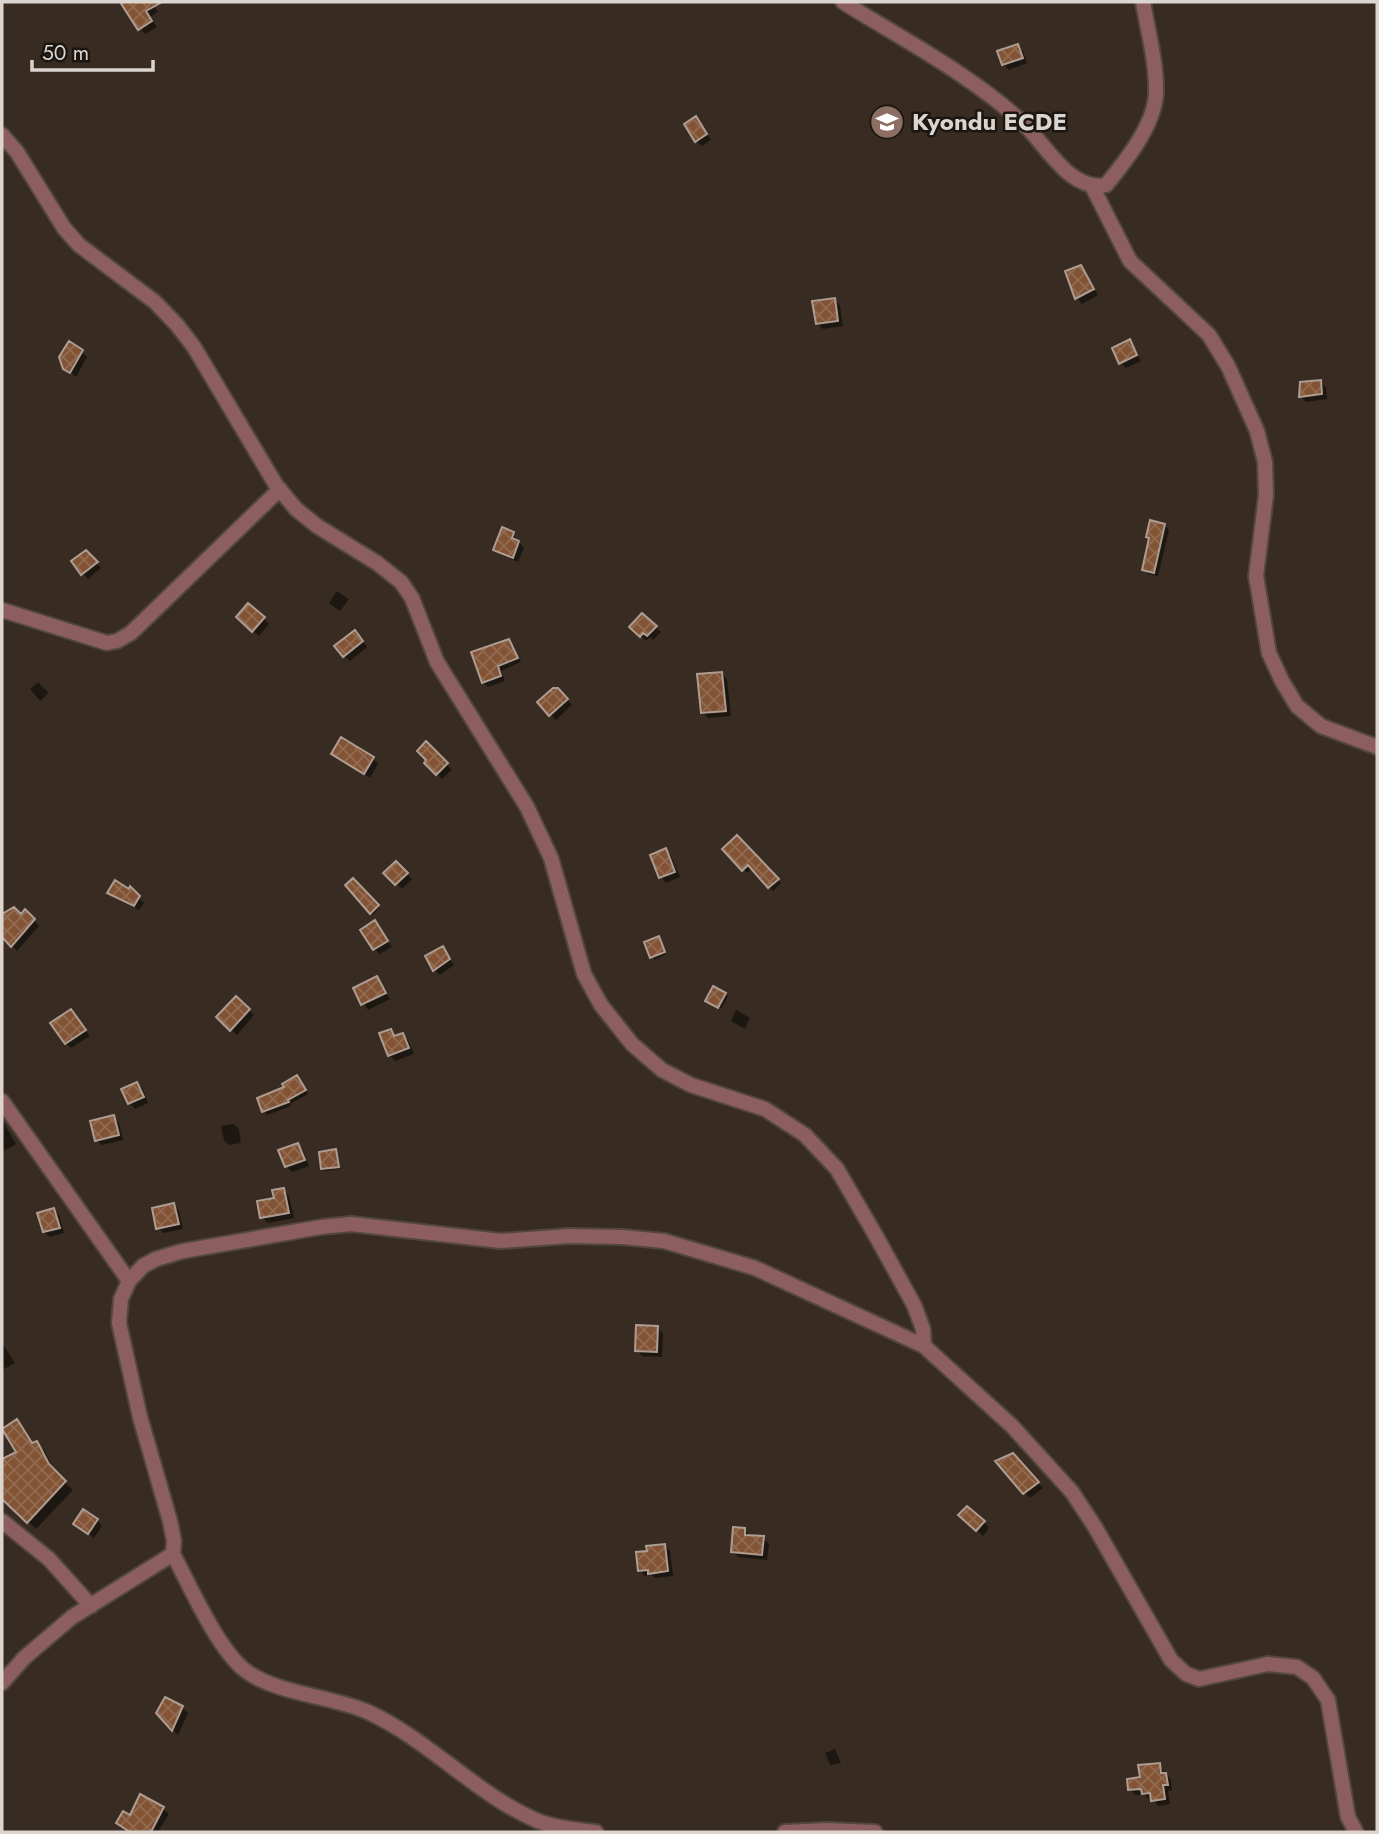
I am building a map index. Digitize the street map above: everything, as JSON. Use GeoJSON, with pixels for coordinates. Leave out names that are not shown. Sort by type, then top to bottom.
{"type":"FeatureCollection","features":[{"type":"Feature","properties":{"kind":"street"},"geometry":{"type":"LineString","coordinates":[[843,2],[994,97],[1026,126],[1073,177],[1093,188],[1130,261],[1209,335],[1228,366],[1257,432],[1265,462],[1266,495],[1256,576],[1269,653],[1297,706],[1321,726],[1377,747]]}},
{"type":"Feature","properties":{"kind":"street"},"geometry":{"type":"LineString","coordinates":[[1093,188],[1107,185],[1128,158],[1146,126],[1156,97],[1155,72],[1143,2]]}},
{"type":"Feature","properties":{"kind":"street"},"geometry":{"type":"LineString","coordinates":[[2,135],[17,152],[64,228],[79,245],[155,302],[177,325],[194,347],[280,489],[296,509],[401,582],[412,598],[437,662],[527,807],[551,858],[584,974],[601,1005],[632,1044],[662,1070],[691,1085],[765,1109],[805,1135],[837,1169],[876,1236],[914,1305],[923,1329],[924,1346]]}},
{"type":"Feature","properties":{"kind":"street"},"geometry":{"type":"LineString","coordinates":[[2,610],[107,643],[117,641],[131,633],[280,489]]}},
{"type":"Feature","properties":{"kind":"street"},"geometry":{"type":"LineString","coordinates":[[2,1101],[129,1281]]}},
{"type":"Feature","properties":{"kind":"street"},"geometry":{"type":"LineString","coordinates":[[596,1832],[541,1822],[517,1811],[395,1726],[365,1710],[262,1680],[245,1670],[225,1647],[173,1554],[174,1541],[170,1521],[140,1418],[119,1323],[121,1299],[129,1281],[143,1266],[183,1251],[351,1224],[501,1241],[569,1236],[664,1241],[755,1268],[924,1346],[1012,1426],[1072,1492],[1171,1660],[1186,1674],[1199,1679],[1268,1664],[1297,1667],[1313,1678],[1328,1700],[1348,1817],[1356,1832]]}},
{"type":"Feature","properties":{"kind":"street"},"geometry":{"type":"LineString","coordinates":[[2,1521],[49,1559],[91,1606]]}},
{"type":"Feature","properties":{"kind":"street"},"geometry":{"type":"LineString","coordinates":[[2,1683],[24,1658],[72,1617],[173,1554]]}},
{"type":"Feature","properties":{"kind":"street"},"geometry":{"type":"LineString","coordinates":[[785,1832],[826,1829],[875,1832]]}},
{"type":"Feature","properties":{"kind":"building"},"geometry":{"type":"Polygon","coordinates":[[[120,2],[162,2],[146,11],[152,21],[138,30],[120,2]]]}},
{"type":"Feature","properties":{"kind":"building"},"geometry":{"type":"Polygon","coordinates":[[[1018,44],[1023,58],[1002,65],[997,51],[1018,44]]]}},
{"type":"Feature","properties":{"kind":"building"},"geometry":{"type":"Polygon","coordinates":[[[696,116],[707,134],[695,142],[684,124],[696,116]]]}},
{"type":"Feature","properties":{"kind":"building"},"geometry":{"type":"Polygon","coordinates":[[[1081,265],[1094,289],[1075,299],[1065,271],[1081,265]]]}},
{"type":"Feature","properties":{"kind":"building"},"geometry":{"type":"Polygon","coordinates":[[[835,298],[838,321],[816,324],[812,301],[835,298]]]}},
{"type":"Feature","properties":{"kind":"building"},"geometry":{"type":"Polygon","coordinates":[[[1130,339],[1137,355],[1119,364],[1112,348],[1130,339]]]}},
{"type":"Feature","properties":{"kind":"building"},"geometry":{"type":"Polygon","coordinates":[[[69,341],[83,350],[70,373],[63,369],[59,357],[69,341]]]}},
{"type":"Feature","properties":{"kind":"building"},"geometry":{"type":"Polygon","coordinates":[[[1321,380],[1322,394],[1299,397],[1300,382],[1321,380]]]}},
{"type":"Feature","properties":{"kind":"building"},"geometry":{"type":"Polygon","coordinates":[[[1150,520],[1165,524],[1154,573],[1142,570],[1150,520]]]}},
{"type":"Feature","properties":{"kind":"building"},"geometry":{"type":"Polygon","coordinates":[[[502,527],[514,532],[512,538],[519,541],[513,558],[493,550],[502,527]]]}},
{"type":"Feature","properties":{"kind":"building"},"geometry":{"type":"Polygon","coordinates":[[[86,550],[98,562],[81,575],[71,561],[86,550]]]}},
{"type":"Feature","properties":{"kind":"building"},"geometry":{"type":"Polygon","coordinates":[[[248,603],[265,617],[252,632],[236,617],[248,603]]]}},
{"type":"Feature","properties":{"kind":"building"},"geometry":{"type":"Polygon","coordinates":[[[642,613],[657,626],[647,636],[643,633],[640,637],[629,627],[642,613]]]}},
{"type":"Feature","properties":{"kind":"building"},"geometry":{"type":"Polygon","coordinates":[[[355,630],[363,641],[343,657],[334,646],[355,630]]]}},
{"type":"Feature","properties":{"kind":"building"},"geometry":{"type":"Polygon","coordinates":[[[509,639],[518,658],[498,666],[501,676],[482,683],[471,652],[509,639]]]}},
{"type":"Feature","properties":{"kind":"building"},"geometry":{"type":"Polygon","coordinates":[[[722,672],[726,711],[701,713],[697,674],[722,672]]]}},
{"type":"Feature","properties":{"kind":"building"},"geometry":{"type":"Polygon","coordinates":[[[553,688],[558,688],[568,699],[549,716],[537,702],[553,688]]]}},
{"type":"Feature","properties":{"kind":"building"},"geometry":{"type":"Polygon","coordinates":[[[341,737],[374,757],[364,774],[331,754],[341,737]]]}},
{"type":"Feature","properties":{"kind":"building"},"geometry":{"type":"Polygon","coordinates":[[[426,741],[448,763],[436,775],[417,751],[426,741]]]}},
{"type":"Feature","properties":{"kind":"building"},"geometry":{"type":"Polygon","coordinates":[[[737,835],[779,879],[768,888],[748,865],[742,871],[722,849],[737,835]]]}},
{"type":"Feature","properties":{"kind":"building"},"geometry":{"type":"Polygon","coordinates":[[[666,848],[675,872],[659,878],[650,855],[666,848]]]}},
{"type":"Feature","properties":{"kind":"building"},"geometry":{"type":"Polygon","coordinates":[[[396,861],[408,873],[395,885],[383,873],[396,861]]]}},
{"type":"Feature","properties":{"kind":"building"},"geometry":{"type":"Polygon","coordinates":[[[353,878],[379,905],[370,914],[345,885],[353,878]]]}},
{"type":"Feature","properties":{"kind":"building"},"geometry":{"type":"Polygon","coordinates":[[[115,880],[129,889],[130,886],[140,896],[134,906],[107,893],[115,880]]]}},
{"type":"Feature","properties":{"kind":"building"},"geometry":{"type":"Polygon","coordinates":[[[14,907],[21,914],[25,909],[35,919],[11,947],[2,937],[2,914],[14,907]]]}},
{"type":"Feature","properties":{"kind":"building"},"geometry":{"type":"Polygon","coordinates":[[[375,920],[388,941],[373,950],[360,930],[375,920]]]}},
{"type":"Feature","properties":{"kind":"building"},"geometry":{"type":"Polygon","coordinates":[[[659,936],[665,952],[650,958],[644,942],[659,936]]]}},
{"type":"Feature","properties":{"kind":"building"},"geometry":{"type":"Polygon","coordinates":[[[443,946],[450,959],[433,971],[425,956],[443,946]]]}},
{"type":"Feature","properties":{"kind":"building"},"geometry":{"type":"Polygon","coordinates":[[[377,976],[386,993],[361,1005],[353,988],[377,976]]]}},
{"type":"Feature","properties":{"kind":"building"},"geometry":{"type":"Polygon","coordinates":[[[713,986],[726,993],[718,1008],[705,1001],[713,986]]]}},
{"type":"Feature","properties":{"kind":"building"},"geometry":{"type":"Polygon","coordinates":[[[236,996],[250,1009],[230,1031],[216,1017],[236,996]]]}},
{"type":"Feature","properties":{"kind":"building"},"geometry":{"type":"Polygon","coordinates":[[[71,1009],[86,1030],[65,1044],[50,1023],[71,1009]]]}},
{"type":"Feature","properties":{"kind":"building"},"geometry":{"type":"Polygon","coordinates":[[[391,1029],[394,1036],[403,1033],[409,1048],[388,1056],[379,1033],[391,1029]]]}},
{"type":"Feature","properties":{"kind":"building"},"geometry":{"type":"Polygon","coordinates":[[[297,1075],[306,1090],[288,1100],[289,1102],[262,1112],[257,1098],[284,1087],[282,1084],[297,1075]]]}},
{"type":"Feature","properties":{"kind":"building"},"geometry":{"type":"Polygon","coordinates":[[[137,1082],[144,1097],[128,1104],[121,1089],[137,1082]]]}},
{"type":"Feature","properties":{"kind":"building"},"geometry":{"type":"Polygon","coordinates":[[[114,1115],[119,1135],[95,1141],[90,1121],[114,1115]]]}},
{"type":"Feature","properties":{"kind":"building"},"geometry":{"type":"Polygon","coordinates":[[[298,1143],[305,1160],[285,1167],[278,1150],[298,1143]]]}},
{"type":"Feature","properties":{"kind":"building"},"geometry":{"type":"Polygon","coordinates":[[[336,1149],[339,1167],[321,1169],[319,1152],[336,1149]]]}},
{"type":"Feature","properties":{"kind":"building"},"geometry":{"type":"Polygon","coordinates":[[[284,1188],[289,1213],[260,1218],[257,1201],[274,1198],[272,1190],[284,1188]]]}},
{"type":"Feature","properties":{"kind":"building"},"geometry":{"type":"Polygon","coordinates":[[[174,1203],[179,1224],[156,1229],[152,1208],[174,1203]]]}},
{"type":"Feature","properties":{"kind":"building"},"geometry":{"type":"Polygon","coordinates":[[[54,1208],[60,1228],[43,1232],[37,1213],[54,1208]]]}},
{"type":"Feature","properties":{"kind":"building"},"geometry":{"type":"Polygon","coordinates":[[[636,1325],[658,1326],[657,1352],[635,1351],[636,1325]]]}},
{"type":"Feature","properties":{"kind":"building"},"geometry":{"type":"Polygon","coordinates":[[[17,1419],[32,1443],[37,1441],[49,1464],[66,1481],[27,1523],[2,1499],[2,1459],[16,1452],[2,1429],[17,1419]]]}},
{"type":"Feature","properties":{"kind":"building"},"geometry":{"type":"Polygon","coordinates":[[[1013,1453],[1039,1482],[1023,1494],[995,1461],[1013,1453]]]}},
{"type":"Feature","properties":{"kind":"building"},"geometry":{"type":"Polygon","coordinates":[[[967,1506],[985,1521],[976,1531],[958,1515],[967,1506]]]}},
{"type":"Feature","properties":{"kind":"building"},"geometry":{"type":"Polygon","coordinates":[[[83,1509],[98,1519],[88,1534],[73,1524],[83,1509]]]}},
{"type":"Feature","properties":{"kind":"building"},"geometry":{"type":"Polygon","coordinates":[[[733,1527],[745,1528],[745,1535],[764,1536],[762,1555],[731,1552],[733,1527]]]}},
{"type":"Feature","properties":{"kind":"building"},"geometry":{"type":"Polygon","coordinates":[[[665,1544],[668,1571],[648,1574],[648,1570],[638,1571],[636,1552],[647,1551],[646,1546],[665,1544]]]}},
{"type":"Feature","properties":{"kind":"building"},"geometry":{"type":"Polygon","coordinates":[[[165,1697],[183,1706],[172,1731],[156,1713],[165,1697]]]}},
{"type":"Feature","properties":{"kind":"building"},"geometry":{"type":"Polygon","coordinates":[[[1160,1763],[1161,1773],[1166,1773],[1168,1785],[1163,1785],[1165,1799],[1151,1801],[1150,1793],[1142,1794],[1141,1789],[1128,1790],[1127,1779],[1140,1777],[1138,1765],[1160,1763]]]}},
{"type":"Feature","properties":{"kind":"building"},"geometry":{"type":"Polygon","coordinates":[[[140,1794],[164,1807],[151,1832],[130,1832],[116,1823],[123,1811],[130,1815],[140,1794]]]}},
{"type":"Feature","properties":{"kind":"place","name":"Kyondu ECDE"},"geometry":{"type":"Point","coordinates":[887,122]}}]}
